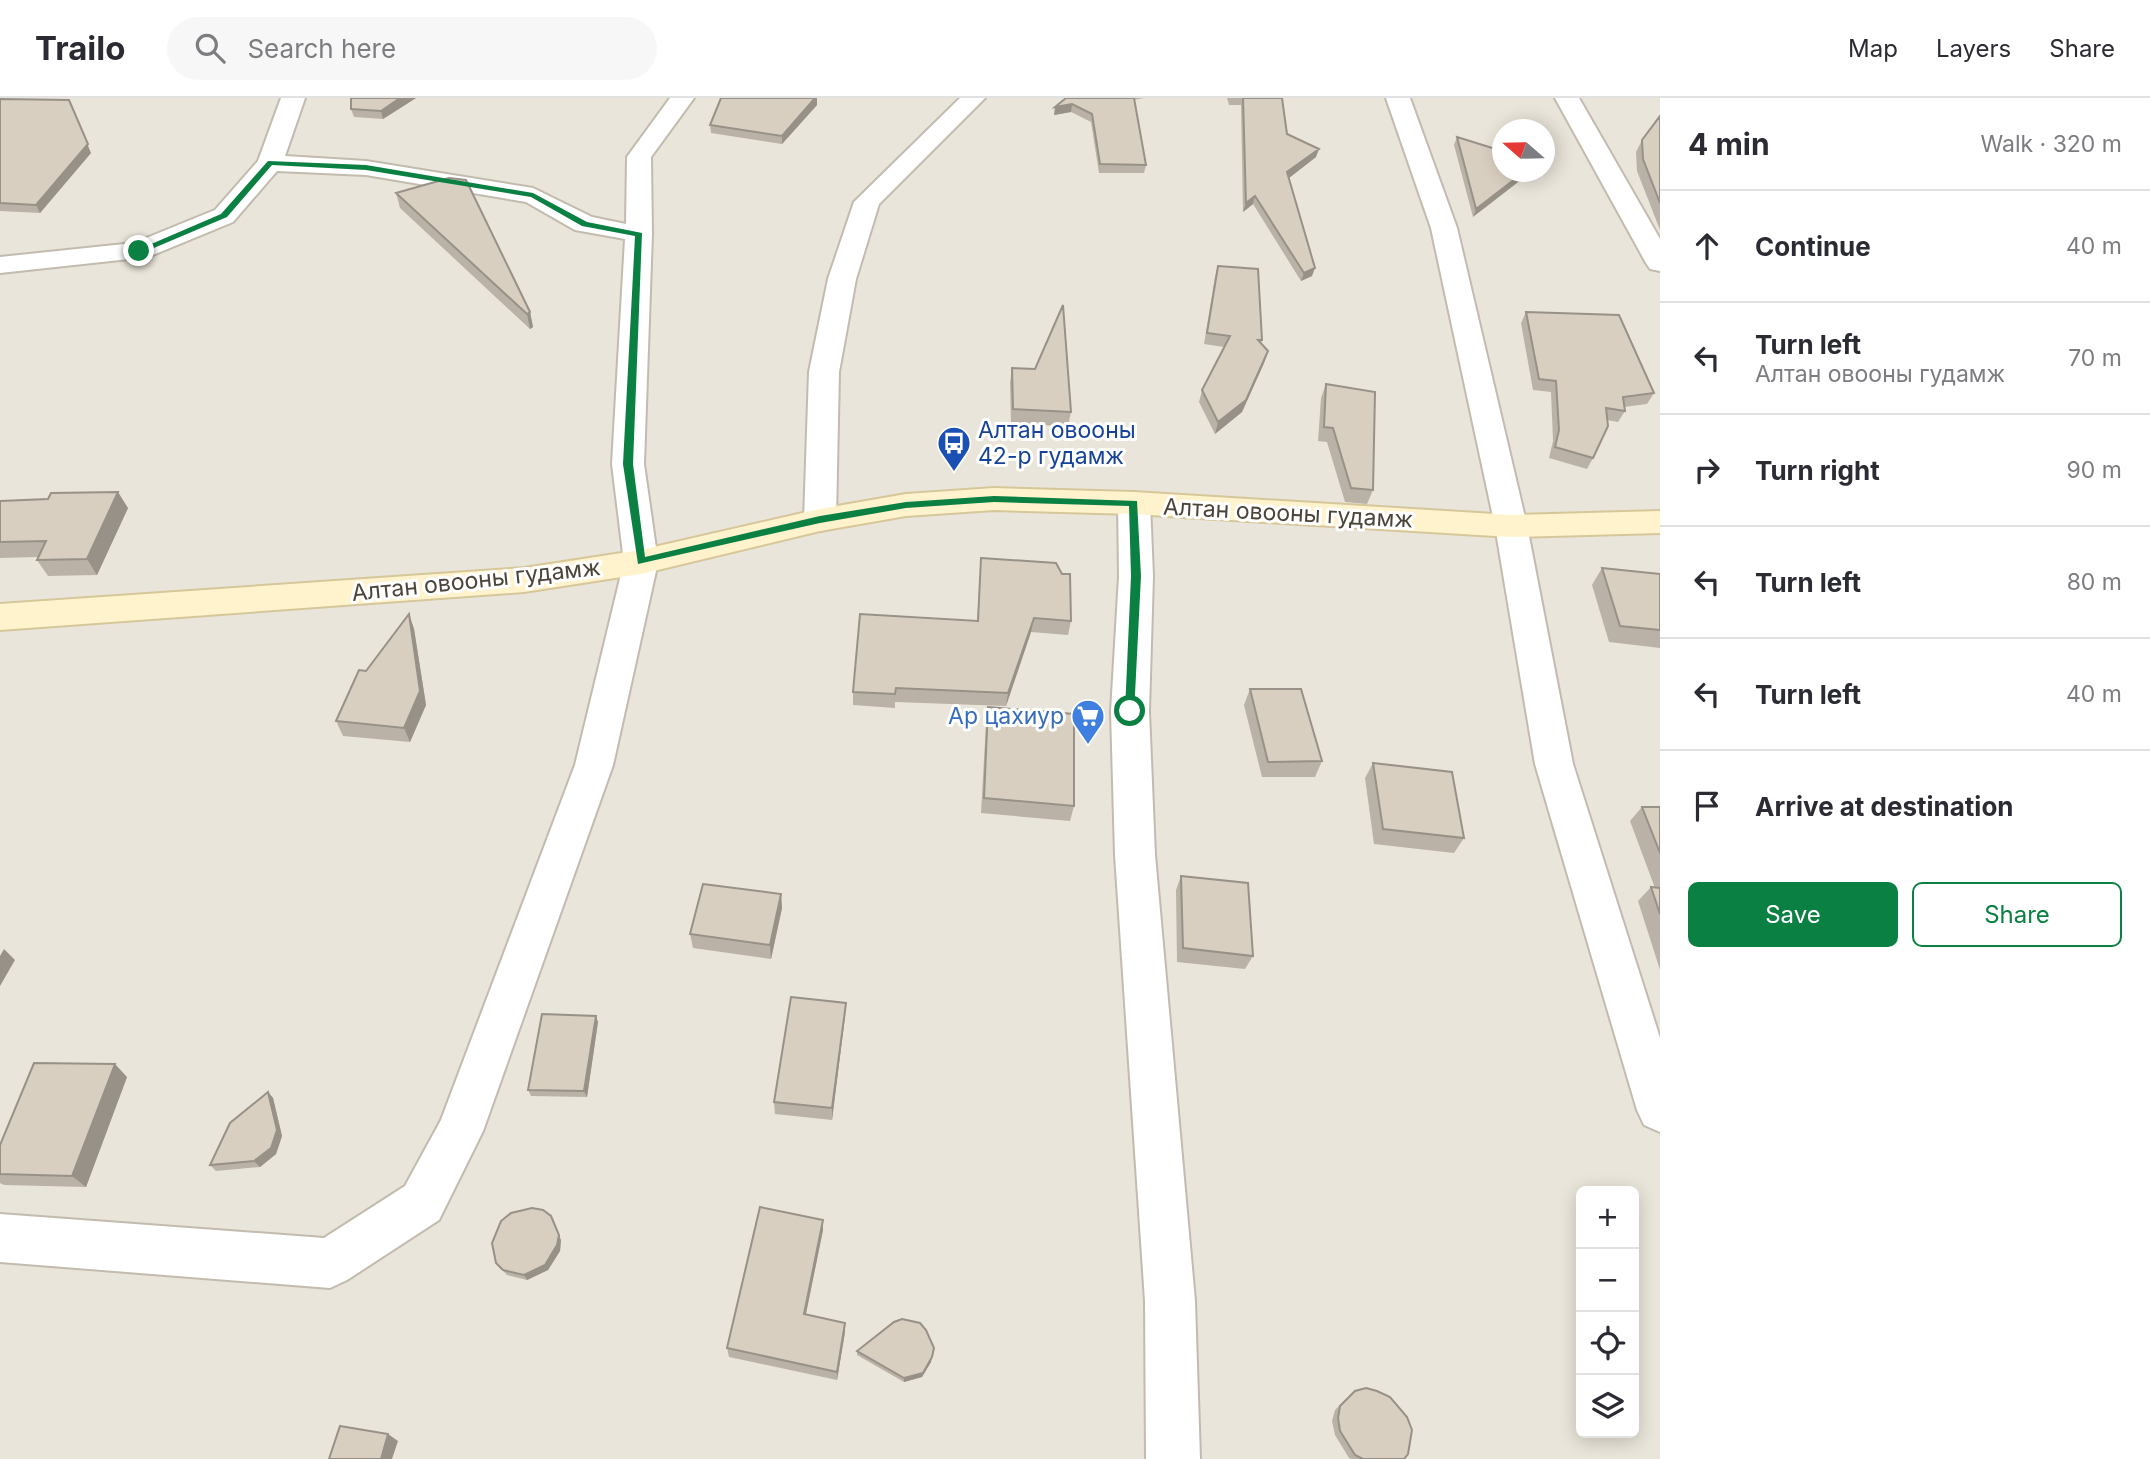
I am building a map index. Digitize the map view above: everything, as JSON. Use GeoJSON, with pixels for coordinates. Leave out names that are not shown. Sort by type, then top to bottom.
{"type":"FeatureCollection","features":[{"type":"Feature","properties":{"kind":"main road","name":"Алтан овооны гудамж"},"geometry":{"type":"LineString","coordinates":[[0,617],[524,580],[641,562],[820,520],[906,505],[994,499],[1134,503],[1511,526],[1660,522]]}},
{"type":"Feature","properties":{"kind":"street"},"geometry":{"type":"LineString","coordinates":[[0,265],[139,251],[224,216],[270,163],[293,98]]}},
{"type":"Feature","properties":{"kind":"street"},"geometry":{"type":"LineString","coordinates":[[0,1238],[331,1263],[422,1203],[460,1131],[594,765],[641,562],[628,464],[639,234],[639,157],[682,98]]}},
{"type":"Feature","properties":{"kind":"street"},"geometry":{"type":"LineString","coordinates":[[820,520],[824,372],[842,279],[867,202],[974,98]]}},
{"type":"Feature","properties":{"kind":"street"},"geometry":{"type":"LineString","coordinates":[[1398,98],[1444,228],[1511,526],[1554,764],[1660,1110]]}},
{"type":"Feature","properties":{"kind":"street"},"geometry":{"type":"LineString","coordinates":[[1567,98],[1660,263]]}},
{"type":"Feature","properties":{"kind":"street"},"geometry":{"type":"LineString","coordinates":[[270,163],[366,168],[533,195],[584,224],[639,234]]}},
{"type":"Feature","properties":{"kind":"street"},"geometry":{"type":"LineString","coordinates":[[1134,503],[1136,576],[1130,711],[1135,855],[1170,1301],[1173,1459]]}},
{"type":"Feature","properties":{"kind":"shaded area"},"geometry":{"type":"Polygon","coordinates":[[[0,98],[1660,98],[1660,1459],[0,1459],[0,98]]]}},
{"type":"Feature","properties":{"kind":"building"},"geometry":{"type":"Polygon","coordinates":[[[351,98],[400,98],[381,111],[351,109],[351,98]]]}},
{"type":"Feature","properties":{"kind":"building"},"geometry":{"type":"Polygon","coordinates":[[[721,98],[815,98],[782,136],[710,125],[721,98]]]}},
{"type":"Feature","properties":{"kind":"building"},"geometry":{"type":"Polygon","coordinates":[[[1066,98],[1134,98],[1146,165],[1100,164],[1092,114],[1072,104],[1055,107],[1066,98]]]}},
{"type":"Feature","properties":{"kind":"building"},"geometry":{"type":"Polygon","coordinates":[[[1243,98],[1282,98],[1287,134],[1319,149],[1287,172],[1315,268],[1304,273],[1255,196],[1246,203],[1243,98]]]}},
{"type":"Feature","properties":{"kind":"building"},"geometry":{"type":"Polygon","coordinates":[[[0,99],[69,100],[88,144],[36,205],[0,203],[0,99]]]}},
{"type":"Feature","properties":{"kind":"building"},"geometry":{"type":"Polygon","coordinates":[[[1660,116],[1660,203],[1643,159],[1642,140],[1660,116]]]}},
{"type":"Feature","properties":{"kind":"building"},"geometry":{"type":"Polygon","coordinates":[[[1457,137],[1492,148],[1492,182],[1511,182],[1476,209],[1457,137]]]}},
{"type":"Feature","properties":{"kind":"building"},"geometry":{"type":"Polygon","coordinates":[[[449,178],[466,180],[530,312],[527,314],[396,193],[449,178]]]}},
{"type":"Feature","properties":{"kind":"building"},"geometry":{"type":"Polygon","coordinates":[[[1218,266],[1258,269],[1262,340],[1258,340],[1268,351],[1246,400],[1218,422],[1202,390],[1230,336],[1207,333],[1218,266]]]}},
{"type":"Feature","properties":{"kind":"building"},"geometry":{"type":"Polygon","coordinates":[[[1063,305],[1071,412],[1013,409],[1012,368],[1035,369],[1063,305]]]}},
{"type":"Feature","properties":{"kind":"building"},"geometry":{"type":"Polygon","coordinates":[[[1526,312],[1619,315],[1654,393],[1623,397],[1625,411],[1606,408],[1608,426],[1593,458],[1555,447],[1559,430],[1556,381],[1539,379],[1526,312]]]}},
{"type":"Feature","properties":{"kind":"building"},"geometry":{"type":"Polygon","coordinates":[[[1326,384],[1375,392],[1373,490],[1351,488],[1333,428],[1324,427],[1326,384]]]}},
{"type":"Feature","properties":{"kind":"building"},"geometry":{"type":"Polygon","coordinates":[[[118,492],[87,559],[37,560],[46,541],[0,542],[0,501],[48,499],[51,493],[118,492]]]}},
{"type":"Feature","properties":{"kind":"building"},"geometry":{"type":"Polygon","coordinates":[[[981,558],[1056,563],[1062,574],[1070,574],[1071,621],[1034,618],[1008,693],[896,688],[895,694],[853,692],[860,614],[978,621],[981,558]]]}},
{"type":"Feature","properties":{"kind":"building"},"geometry":{"type":"Polygon","coordinates":[[[1602,568],[1660,574],[1660,630],[1620,626],[1602,568]]]}},
{"type":"Feature","properties":{"kind":"building"},"geometry":{"type":"Polygon","coordinates":[[[409,614],[420,691],[404,728],[336,721],[359,670],[366,671],[409,614]]]}},
{"type":"Feature","properties":{"kind":"building"},"geometry":{"type":"Polygon","coordinates":[[[1250,689],[1301,689],[1322,761],[1268,762],[1250,689]]]}},
{"type":"Feature","properties":{"kind":"building"},"geometry":{"type":"Polygon","coordinates":[[[988,707],[1074,714],[1074,806],[984,798],[988,707]]]}},
{"type":"Feature","properties":{"kind":"building"},"geometry":{"type":"Polygon","coordinates":[[[1373,763],[1452,772],[1464,838],[1383,829],[1373,763]]]}},
{"type":"Feature","properties":{"kind":"building"},"geometry":{"type":"Polygon","coordinates":[[[1642,807],[1660,807],[1660,853],[1642,807]]]}},
{"type":"Feature","properties":{"kind":"building"},"geometry":{"type":"Polygon","coordinates":[[[1181,876],[1248,883],[1253,956],[1183,948],[1181,876]]]}},
{"type":"Feature","properties":{"kind":"building"},"geometry":{"type":"Polygon","coordinates":[[[703,884],[781,894],[770,945],[690,934],[703,884]]]}},
{"type":"Feature","properties":{"kind":"building"},"geometry":{"type":"Polygon","coordinates":[[[1651,887],[1660,888],[1660,914],[1651,887]]]}},
{"type":"Feature","properties":{"kind":"building"},"geometry":{"type":"Polygon","coordinates":[[[791,997],[846,1003],[832,1108],[774,1102],[791,997]]]}},
{"type":"Feature","properties":{"kind":"building"},"geometry":{"type":"Polygon","coordinates":[[[542,1014],[596,1016],[584,1091],[528,1090],[542,1014]]]}},
{"type":"Feature","properties":{"kind":"building"},"geometry":{"type":"Polygon","coordinates":[[[34,1063],[115,1064],[72,1176],[0,1174],[0,1145],[34,1063]]]}},
{"type":"Feature","properties":{"kind":"building"},"geometry":{"type":"Polygon","coordinates":[[[268,1092],[277,1130],[271,1148],[254,1161],[210,1165],[230,1123],[268,1092]]]}},
{"type":"Feature","properties":{"kind":"building"},"geometry":{"type":"Polygon","coordinates":[[[760,1207],[823,1220],[804,1314],[845,1323],[837,1372],[727,1348],[760,1207]]]}},
{"type":"Feature","properties":{"kind":"building"},"geometry":{"type":"Polygon","coordinates":[[[532,1208],[543,1210],[551,1216],[559,1235],[557,1245],[545,1265],[524,1275],[503,1270],[496,1263],[492,1243],[501,1221],[511,1213],[532,1208]]]}},
{"type":"Feature","properties":{"kind":"building"},"geometry":{"type":"Polygon","coordinates":[[[902,1319],[920,1323],[934,1348],[923,1373],[904,1378],[857,1351],[894,1322],[902,1319]]]}},
{"type":"Feature","properties":{"kind":"building"},"geometry":{"type":"Polygon","coordinates":[[[1366,1388],[1390,1397],[1407,1417],[1412,1430],[1408,1454],[1404,1459],[1363,1459],[1355,1455],[1340,1431],[1340,1406],[1355,1391],[1366,1388]]]}},
{"type":"Feature","properties":{"kind":"building"},"geometry":{"type":"Polygon","coordinates":[[[340,1426],[388,1434],[381,1459],[329,1459],[340,1426]]]}},
{"type":"Feature","properties":{"kind":"place","name":"Алтан овооны 42-р гудамж"},"geometry":{"type":"Point","coordinates":[954,473]}},
{"type":"Feature","properties":{"kind":"place","name":"Ар цахиур"},"geometry":{"type":"Point","coordinates":[1088,746]}},
{"type":"Feature","properties":{"kind":"route"},"geometry":{"type":"LineString","coordinates":[[139,251],[224,216],[270,163],[366,168],[533,195],[584,224],[639,234],[628,464],[641,562],[820,520],[906,505],[994,499],[1134,503],[1136,576],[1130,711]]}}]}
